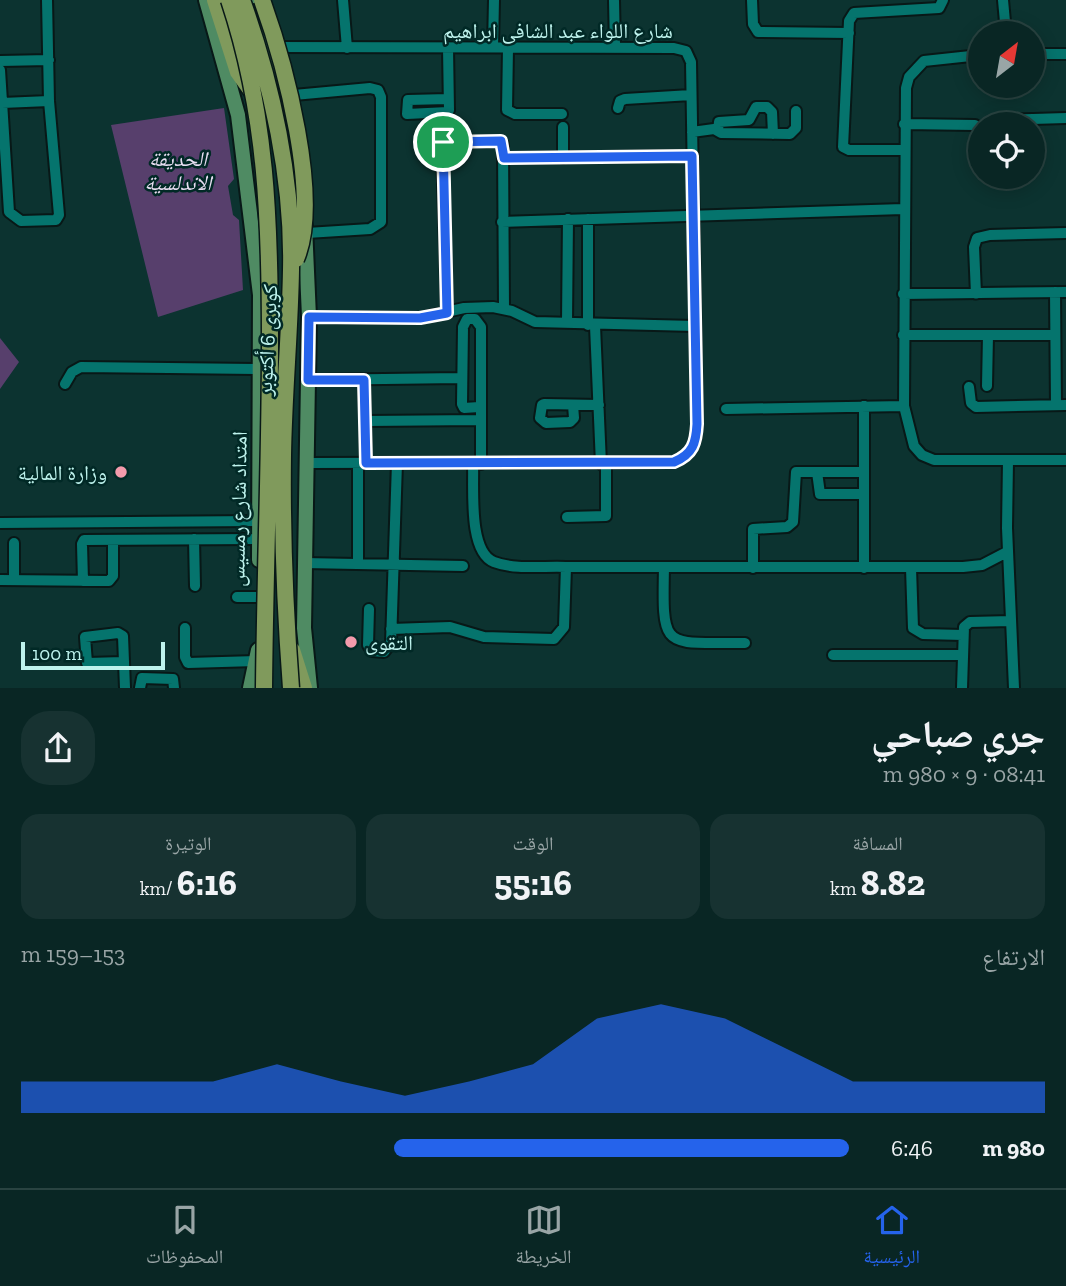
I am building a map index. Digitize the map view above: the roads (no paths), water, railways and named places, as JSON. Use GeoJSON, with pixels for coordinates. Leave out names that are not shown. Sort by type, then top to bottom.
{"type":"FeatureCollection","features":[{"type":"Feature","properties":{"kind":"highway"},"geometry":{"type":"LineString","coordinates":[[215,0],[238,72],[256,97]]}},
{"type":"Feature","properties":{"kind":"highway","name":"كوبرى 6 أكتوبر"},"geometry":{"type":"LineString","coordinates":[[229,0],[256,97],[269,231],[270,446],[261,656],[264,688]]}},
{"type":"Feature","properties":{"kind":"highway","name":"كوبرى 6 أكتوبر"},"geometry":{"type":"LineString","coordinates":[[242,0],[261,62],[278,142],[287,203],[291,268],[283,455],[287,636],[291,688]]}},
{"type":"Feature","properties":{"kind":"highway"},"geometry":{"type":"LineString","coordinates":[[262,0],[282,61],[300,147],[301,238],[291,268]]}},
{"type":"Feature","properties":{"kind":"highway"},"geometry":{"type":"LineString","coordinates":[[287,636],[304,688]]}},
{"type":"Feature","properties":{"kind":"highway"},"geometry":{"type":"LineString","coordinates":[[256,688],[261,656]]}},
{"type":"Feature","properties":{"kind":"main road","name":"امتداد شارع رمسيس"},"geometry":{"type":"LineString","coordinates":[[206,0],[231,84],[245,160],[260,295],[258,630],[261,656],[250,688]]}},
{"type":"Feature","properties":{"kind":"main road"},"geometry":{"type":"LineString","coordinates":[[253,0],[269,47],[281,96],[307,233],[309,317],[304,628],[310,688]]}},
{"type":"Feature","properties":{"kind":"main road"},"geometry":{"type":"LineString","coordinates":[[258,630],[304,628]]}},
{"type":"Feature","properties":{"kind":"street"},"geometry":{"type":"LineString","coordinates":[[0,70],[9,212],[14,219],[56,220],[59,215],[48,101],[47,0]]}},
{"type":"Feature","properties":{"kind":"street"},"geometry":{"type":"LineString","coordinates":[[343,0],[347,48]]}},
{"type":"Feature","properties":{"kind":"street"},"geometry":{"type":"LineString","coordinates":[[493,47],[494,0]]}},
{"type":"Feature","properties":{"kind":"street"},"geometry":{"type":"LineString","coordinates":[[752,0],[753,24],[758,32],[849,33]]}},
{"type":"Feature","properties":{"kind":"street"},"geometry":{"type":"LineString","coordinates":[[904,149],[849,150],[843,147],[849,20],[854,13],[936,8],[941,6],[943,0]]}},
{"type":"Feature","properties":{"kind":"street"},"geometry":{"type":"LineString","coordinates":[[1003,0],[1005,21]]}},
{"type":"Feature","properties":{"kind":"street"},"geometry":{"type":"LineString","coordinates":[[614,1],[615,47]]}},
{"type":"Feature","properties":{"kind":"street","name":"شارع اللواء عبد الشافى ابراهيم"},"geometry":{"type":"LineString","coordinates":[[269,47],[674,48],[686,51],[691,62],[697,424],[693,448],[685,457],[674,462],[604,464],[306,463]]}},
{"type":"Feature","properties":{"kind":"street"},"geometry":{"type":"LineString","coordinates":[[448,48],[449,113],[407,115],[405,103],[448,99]]}},
{"type":"Feature","properties":{"kind":"street"},"geometry":{"type":"LineString","coordinates":[[508,48],[507,110],[515,114],[562,114]]}},
{"type":"Feature","properties":{"kind":"street"},"geometry":{"type":"LineString","coordinates":[[1045,54],[1066,54]]}},
{"type":"Feature","properties":{"kind":"street"},"geometry":{"type":"LineString","coordinates":[[968,56],[933,59],[916,68],[906,88],[903,335],[904,406],[909,434],[922,455],[947,461],[1066,460]]}},
{"type":"Feature","properties":{"kind":"street"},"geometry":{"type":"LineString","coordinates":[[0,61],[49,60]]}},
{"type":"Feature","properties":{"kind":"street"},"geometry":{"type":"LineString","coordinates":[[281,96],[370,88],[378,90],[381,97],[381,222],[370,229],[307,233]]}},
{"type":"Feature","properties":{"kind":"street"},"geometry":{"type":"LineString","coordinates":[[618,108],[620,101],[625,99],[691,95]]}},
{"type":"Feature","properties":{"kind":"street"},"geometry":{"type":"LineString","coordinates":[[2,103],[48,101]]}},
{"type":"Feature","properties":{"kind":"street"},"geometry":{"type":"LineString","coordinates":[[718,130],[719,122],[749,120],[754,109],[767,107],[772,112],[773,134]]}},
{"type":"Feature","properties":{"kind":"street"},"geometry":{"type":"LineString","coordinates":[[692,132],[718,130],[721,133],[793,133],[796,111]]}},
{"type":"Feature","properties":{"kind":"street"},"geometry":{"type":"LineString","coordinates":[[441,115],[447,313]]}},
{"type":"Feature","properties":{"kind":"street"},"geometry":{"type":"LineString","coordinates":[[1045,120],[1066,118]]}},
{"type":"Feature","properties":{"kind":"street"},"geometry":{"type":"LineString","coordinates":[[904,124],[968,125]]}},
{"type":"Feature","properties":{"kind":"street"},"geometry":{"type":"LineString","coordinates":[[563,127],[563,158]]}},
{"type":"Feature","properties":{"kind":"street"},"geometry":{"type":"LineString","coordinates":[[443,142],[501,141],[504,158],[504,308]]}},
{"type":"Feature","properties":{"kind":"street"},"geometry":{"type":"LineString","coordinates":[[504,158],[692,156]]}},
{"type":"Feature","properties":{"kind":"street"},"geometry":{"type":"LineString","coordinates":[[502,222],[903,209]]}},
{"type":"Feature","properties":{"kind":"street"},"geometry":{"type":"LineString","coordinates":[[567,323],[568,219]]}},
{"type":"Feature","properties":{"kind":"street"},"geometry":{"type":"LineString","coordinates":[[567,517],[606,516],[592,325],[588,219]]}},
{"type":"Feature","properties":{"kind":"street"},"geometry":{"type":"LineString","coordinates":[[976,294],[974,247],[977,238],[990,235],[1066,233]]}},
{"type":"Feature","properties":{"kind":"street"},"geometry":{"type":"LineString","coordinates":[[903,294],[1060,292],[1054,335],[1061,405],[976,407],[970,400],[969,387]]}},
{"type":"Feature","properties":{"kind":"street"},"geometry":{"type":"LineString","coordinates":[[309,317],[420,318],[464,309],[504,308],[531,321],[592,325],[694,326]]}},
{"type":"Feature","properties":{"kind":"street"},"geometry":{"type":"LineString","coordinates":[[479,407],[462,406],[460,378],[464,324],[467,319],[475,319],[481,327],[476,535],[481,552],[488,559],[505,564],[664,568],[973,567],[1007,552]]}},
{"type":"Feature","properties":{"kind":"street"},"geometry":{"type":"LineString","coordinates":[[903,335],[1054,335]]}},
{"type":"Feature","properties":{"kind":"street"},"geometry":{"type":"LineString","coordinates":[[987,386],[988,335]]}},
{"type":"Feature","properties":{"kind":"street"},"geometry":{"type":"LineString","coordinates":[[65,384],[72,372],[81,367],[260,369]]}},
{"type":"Feature","properties":{"kind":"street"},"geometry":{"type":"LineString","coordinates":[[308,380],[460,378]]}},
{"type":"Feature","properties":{"kind":"street"},"geometry":{"type":"LineString","coordinates":[[358,564],[366,421],[364,380]]}},
{"type":"Feature","properties":{"kind":"street"},"geometry":{"type":"LineString","coordinates":[[573,405],[599,405]]}},
{"type":"Feature","properties":{"kind":"street"},"geometry":{"type":"LineString","coordinates":[[864,406],[864,568]]}},
{"type":"Feature","properties":{"kind":"street"},"geometry":{"type":"LineString","coordinates":[[726,409],[904,406]]}},
{"type":"Feature","properties":{"kind":"street"},"geometry":{"type":"LineString","coordinates":[[366,421],[480,420]]}},
{"type":"Feature","properties":{"kind":"street"},"geometry":{"type":"LineString","coordinates":[[1008,461],[1007,552],[1014,688]]}},
{"type":"Feature","properties":{"kind":"street"},"geometry":{"type":"LineString","coordinates":[[369,609],[369,648],[386,650],[390,646],[391,629],[397,463]]}},
{"type":"Feature","properties":{"kind":"street"},"geometry":{"type":"LineString","coordinates":[[817,472],[820,494],[864,494]]}},
{"type":"Feature","properties":{"kind":"street"},"geometry":{"type":"LineString","coordinates":[[753,568],[753,529],[790,526],[794,519],[795,474],[864,472]]}},
{"type":"Feature","properties":{"kind":"street"},"geometry":{"type":"LineString","coordinates":[[0,523],[260,521]]}},
{"type":"Feature","properties":{"kind":"street"},"geometry":{"type":"LineString","coordinates":[[194,539],[195,586]]}},
{"type":"Feature","properties":{"kind":"street"},"geometry":{"type":"LineString","coordinates":[[83,581],[83,541],[259,539]]}},
{"type":"Feature","properties":{"kind":"street"},"geometry":{"type":"LineString","coordinates":[[0,580],[83,581],[112,578],[113,540]]}},
{"type":"Feature","properties":{"kind":"street"},"geometry":{"type":"LineString","coordinates":[[14,543],[14,579]]}},
{"type":"Feature","properties":{"kind":"street"},"geometry":{"type":"LineString","coordinates":[[304,563],[463,566]]}},
{"type":"Feature","properties":{"kind":"street"},"geometry":{"type":"LineString","coordinates":[[391,629],[450,627],[484,637],[554,639],[564,627],[566,567]]}},
{"type":"Feature","properties":{"kind":"street"},"geometry":{"type":"LineString","coordinates":[[664,568],[663,619],[672,638],[682,643],[745,643]]}},
{"type":"Feature","properties":{"kind":"street"},"geometry":{"type":"LineString","coordinates":[[911,568],[913,628],[923,634],[963,635]]}},
{"type":"Feature","properties":{"kind":"street"},"geometry":{"type":"LineString","coordinates":[[237,597],[258,597]]}},
{"type":"Feature","properties":{"kind":"street"},"geometry":{"type":"LineString","coordinates":[[962,688],[964,627],[970,622],[1011,621]]}},
{"type":"Feature","properties":{"kind":"street"},"geometry":{"type":"LineString","coordinates":[[185,628],[185,657],[188,663],[261,656]]}},
{"type":"Feature","properties":{"kind":"street"},"geometry":{"type":"LineString","coordinates":[[833,654],[962,655]]}},
{"type":"Feature","properties":{"kind":"street"},"geometry":{"type":"LineString","coordinates":[[123,662],[125,688]]}},
{"type":"Feature","properties":{"kind":"street"},"geometry":{"type":"LineString","coordinates":[[140,688],[142,678],[167,677],[173,679],[174,688]]}},
{"type":"Feature","properties":{"kind":"place","name":"وزارة المالية"},"geometry":{"type":"Point","coordinates":[121,472]}},
{"type":"Feature","properties":{"kind":"place","name":"التقوى"},"geometry":{"type":"Point","coordinates":[351,642]}},
{"type":"Feature","properties":{"kind":"park label","name":"الحديقة الاندلسية"},"geometry":{"type":"Point","coordinates":[178,170]}}]}
